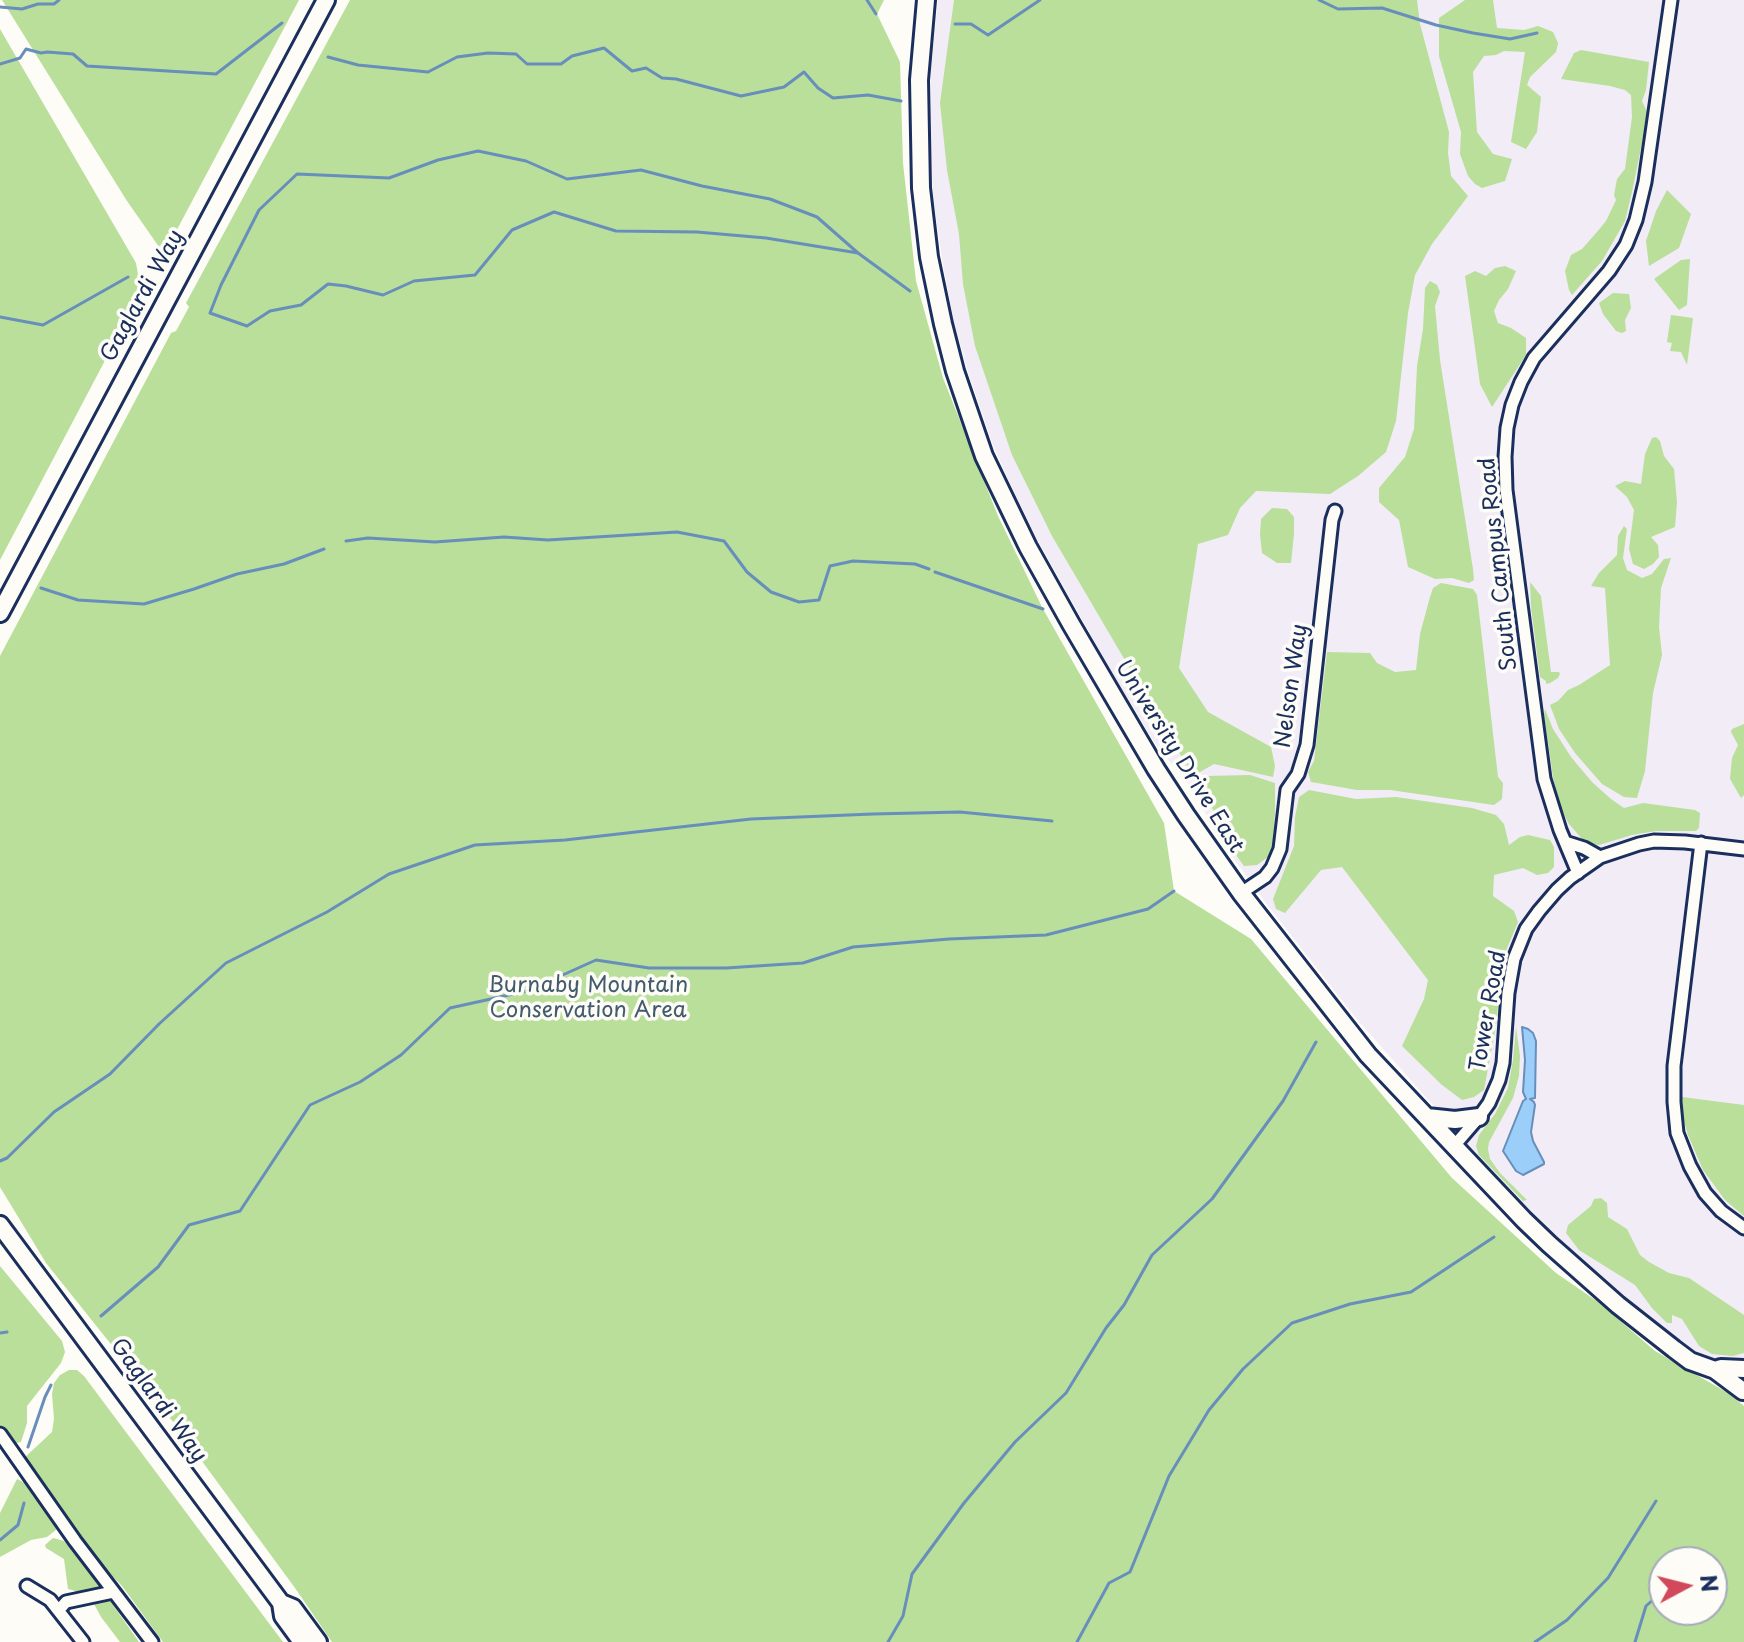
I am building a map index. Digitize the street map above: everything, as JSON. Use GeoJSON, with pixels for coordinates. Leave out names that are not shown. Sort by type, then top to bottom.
{"type":"FeatureCollection","features":[{"type":"Feature","properties":{"kind":"street","name":"Gaglardi Way"},"geometry":{"type":"LineString","coordinates":[[0,613],[326,0]]}},
{"type":"Feature","properties":{"kind":"street","name":"University Drive East"},"geometry":{"type":"LineString","coordinates":[[926,0],[919,80],[921,188],[927,243],[955,371],[984,456],[1004,498],[1071,624],[1156,769],[1241,893],[1351,1035],[1454,1146],[1524,1220],[1608,1297],[1690,1361],[1715,1370],[1744,1392]]}},
{"type":"Feature","properties":{"kind":"street","name":"South Campus Road"},"geometry":{"type":"LineString","coordinates":[[1578,873],[1544,779],[1506,490],[1507,428],[1512,405],[1534,358],[1609,271],[1626,245],[1636,220],[1645,182],[1671,0]]}},
{"type":"Feature","properties":{"kind":"street","name":"Nelson Way"},"geometry":{"type":"LineString","coordinates":[[1241,893],[1265,877],[1277,858],[1287,790],[1298,774],[1307,745],[1335,511]]}},
{"type":"Feature","properties":{"kind":"street","name":"Tower Road"},"geometry":{"type":"LineString","coordinates":[[1454,1146],[1479,1117],[1499,1080],[1514,959],[1526,929],[1557,890],[1600,857],[1639,844],[1654,841],[1701,843],[1744,849]]}},
{"type":"Feature","properties":{"kind":"street"},"geometry":{"type":"LineString","coordinates":[[1565,842],[1600,857]]}},
{"type":"Feature","properties":{"kind":"street"},"geometry":{"type":"LineString","coordinates":[[1701,843],[1674,1066],[1677,1133],[1705,1193],[1721,1211],[1744,1228]]}},
{"type":"Feature","properties":{"kind":"street"},"geometry":{"type":"LineString","coordinates":[[1427,1117],[1455,1120],[1479,1117]]}},
{"type":"Feature","properties":{"kind":"street","name":"Gaglardi Way"},"geometry":{"type":"LineString","coordinates":[[0,1225],[281,1603],[283,1616],[302,1642]]}},
{"type":"Feature","properties":{"kind":"street","name":"University Drive East"},"geometry":{"type":"LineString","coordinates":[[1715,1370],[1744,1369]]}},
{"type":"Feature","properties":{"kind":"street"},"geometry":{"type":"LineString","coordinates":[[1744,1380],[1744,1392]]}},
{"type":"Feature","properties":{"kind":"street"},"geometry":{"type":"LineString","coordinates":[[1,1436],[152,1642]]}},
{"type":"Feature","properties":{"kind":"street"},"geometry":{"type":"LineString","coordinates":[[27,1586],[50,1600],[83,1642]]}},
{"type":"Feature","properties":{"kind":"street"},"geometry":{"type":"LineString","coordinates":[[59,1610],[66,1602],[113,1592]]}},
{"type":"Feature","properties":{"kind":"street","name":"Gaglardi Way"},"geometry":{"type":"LineString","coordinates":[[281,1603],[293,1608],[318,1642]]}},
{"type":"Feature","properties":{"kind":"shaded area"},"geometry":{"type":"Polygon","coordinates":[[[938,0],[1744,0],[1744,1363],[1711,1362],[1694,1356],[1635,1312],[1553,1239],[1474,1156],[1448,1127],[1440,1111],[1355,1017],[1265,902],[1217,835],[1183,777],[1158,748],[1111,671],[1014,492],[993,445],[954,322],[933,195],[931,70],[938,0]]]}},
{"type":"Feature","properties":{"kind":"green space"},"geometry":{"type":"Polygon","coordinates":[[[2,0],[299,0],[164,254],[127,201],[2,0]]]}},
{"type":"Feature","properties":{"kind":"green space","name":"Burnaby Mountain Conservation Area"},"geometry":{"type":"Polygon","coordinates":[[[350,0],[884,0],[877,14],[900,62],[903,163],[916,281],[943,378],[998,516],[1043,609],[1164,823],[1174,891],[1251,939],[1452,1178],[1556,1273],[1598,1302],[1655,1351],[1728,1393],[1744,1406],[1744,1642],[332,1642],[174,1423],[46,1263],[0,1187],[0,656],[171,333],[176,331],[189,307],[186,303],[350,0]]]}},
{"type":"Feature","properties":{"kind":"green space"},"geometry":{"type":"Polygon","coordinates":[[[954,0],[1417,0],[1420,24],[1449,132],[1451,176],[1468,196],[1432,244],[1415,275],[1396,421],[1386,452],[1330,494],[1256,491],[1240,508],[1228,535],[1198,544],[1179,668],[1208,712],[1271,747],[1275,766],[1273,777],[1214,764],[1193,776],[1052,536],[1012,455],[975,346],[947,170],[940,103],[954,0]]]}},
{"type":"Feature","properties":{"kind":"green space"},"geometry":{"type":"Polygon","coordinates":[[[1465,0],[1493,0],[1497,28],[1524,30],[1538,26],[1553,32],[1558,43],[1556,52],[1530,77],[1527,85],[1541,97],[1537,132],[1526,149],[1511,142],[1525,52],[1504,51],[1484,56],[1473,72],[1477,132],[1493,154],[1512,159],[1505,181],[1482,188],[1468,176],[1460,154],[1461,132],[1439,56],[1439,18],[1465,0]]]}},
{"type":"Feature","properties":{"kind":"green space"},"geometry":{"type":"Polygon","coordinates":[[[0,29],[136,263],[141,292],[0,560],[0,29]]]}},
{"type":"Feature","properties":{"kind":"green space"},"geometry":{"type":"Polygon","coordinates":[[[1581,50],[1649,62],[1642,101],[1648,114],[1625,221],[1602,261],[1572,295],[1565,271],[1571,255],[1582,249],[1606,221],[1616,200],[1617,179],[1625,169],[1632,117],[1631,95],[1625,90],[1561,79],[1574,53],[1581,50]]]}},
{"type":"Feature","properties":{"kind":"green space"},"geometry":{"type":"Polygon","coordinates":[[[1667,190],[1691,214],[1679,248],[1649,266],[1646,241],[1667,190]]]}},
{"type":"Feature","properties":{"kind":"green space"},"geometry":{"type":"Polygon","coordinates":[[[1690,259],[1687,305],[1679,310],[1654,279],[1681,260],[1690,259]]]}},
{"type":"Feature","properties":{"kind":"green space"},"geometry":{"type":"Polygon","coordinates":[[[1505,266],[1516,271],[1494,311],[1498,323],[1526,338],[1526,355],[1492,407],[1480,384],[1465,276],[1475,271],[1486,276],[1495,268],[1505,266]]]}},
{"type":"Feature","properties":{"kind":"green space"},"geometry":{"type":"Polygon","coordinates":[[[1430,281],[1437,285],[1440,292],[1435,306],[1440,360],[1473,569],[1474,580],[1469,583],[1452,578],[1435,579],[1408,567],[1399,520],[1379,502],[1379,488],[1405,457],[1414,429],[1425,288],[1430,281]]]}},
{"type":"Feature","properties":{"kind":"green space"},"geometry":{"type":"Polygon","coordinates":[[[1613,293],[1629,294],[1631,308],[1625,320],[1626,331],[1622,333],[1616,331],[1599,303],[1613,293]]]}},
{"type":"Feature","properties":{"kind":"green space"},"geometry":{"type":"Polygon","coordinates":[[[1671,315],[1693,318],[1687,365],[1681,352],[1670,351],[1672,343],[1667,342],[1671,315]]]}},
{"type":"Feature","properties":{"kind":"green space"},"geometry":{"type":"Polygon","coordinates":[[[1656,437],[1674,469],[1677,502],[1675,527],[1651,537],[1658,545],[1659,557],[1644,569],[1633,564],[1629,549],[1634,510],[1627,497],[1615,486],[1625,481],[1641,484],[1645,454],[1652,438],[1656,437]]]}},
{"type":"Feature","properties":{"kind":"green space"},"geometry":{"type":"Polygon","coordinates":[[[1272,508],[1287,509],[1294,517],[1291,563],[1277,563],[1262,553],[1261,519],[1272,508]]]}},
{"type":"Feature","properties":{"kind":"green space"},"geometry":{"type":"Polygon","coordinates":[[[1624,526],[1627,529],[1623,558],[1627,570],[1642,578],[1652,574],[1664,559],[1671,558],[1661,588],[1659,627],[1662,655],[1653,693],[1645,771],[1637,798],[1624,797],[1602,784],[1559,729],[1550,705],[1568,690],[1610,665],[1605,588],[1591,586],[1617,555],[1618,536],[1624,526]]]}},
{"type":"Feature","properties":{"kind":"green space"},"geometry":{"type":"Polygon","coordinates":[[[1530,582],[1541,596],[1551,672],[1560,674],[1546,684],[1540,677],[1530,582]]]}},
{"type":"Feature","properties":{"kind":"green space"},"geometry":{"type":"Polygon","coordinates":[[[1441,583],[1473,589],[1477,595],[1498,777],[1503,783],[1502,799],[1494,805],[1311,782],[1308,772],[1314,761],[1327,652],[1370,653],[1377,663],[1395,672],[1416,670],[1420,634],[1430,597],[1433,588],[1441,583]]]}},
{"type":"Feature","properties":{"kind":"green space"},"geometry":{"type":"Polygon","coordinates":[[[1545,709],[1553,729],[1571,757],[1611,799],[1624,808],[1643,803],[1695,810],[1700,813],[1699,828],[1696,831],[1656,831],[1632,835],[1599,845],[1583,840],[1569,824],[1559,805],[1545,709]]]}},
{"type":"Feature","properties":{"kind":"green space"},"geometry":{"type":"Polygon","coordinates":[[[1744,724],[1744,795],[1741,798],[1730,779],[1732,758],[1738,745],[1731,732],[1744,724]]]}},
{"type":"Feature","properties":{"kind":"green space"},"geometry":{"type":"Polygon","coordinates":[[[1250,775],[1275,783],[1275,813],[1272,854],[1257,865],[1244,866],[1219,831],[1211,803],[1196,781],[1207,776],[1250,775]]]}},
{"type":"Feature","properties":{"kind":"green space"},"geometry":{"type":"Polygon","coordinates":[[[1309,790],[1356,799],[1396,797],[1472,808],[1496,815],[1504,824],[1509,845],[1528,835],[1550,840],[1554,847],[1554,867],[1548,873],[1537,875],[1523,868],[1494,875],[1493,896],[1514,911],[1518,922],[1503,958],[1496,1026],[1484,1090],[1474,1097],[1462,1100],[1402,1046],[1424,999],[1428,980],[1342,867],[1321,870],[1285,913],[1276,909],[1273,899],[1294,846],[1299,797],[1309,790]]]}},
{"type":"Feature","properties":{"kind":"green space"},"geometry":{"type":"Polygon","coordinates":[[[1516,1027],[1519,1076],[1513,1098],[1488,1149],[1490,1159],[1500,1173],[1527,1200],[1523,1201],[1479,1155],[1476,1146],[1479,1135],[1495,1114],[1508,1088],[1516,1027]]]}},
{"type":"Feature","properties":{"kind":"green space"},"geometry":{"type":"Polygon","coordinates":[[[1682,1097],[1744,1105],[1744,1216],[1725,1200],[1703,1170],[1680,1108],[1682,1097]]]}},
{"type":"Feature","properties":{"kind":"green space"},"geometry":{"type":"Polygon","coordinates":[[[1601,1198],[1607,1203],[1608,1217],[1627,1229],[1640,1255],[1669,1273],[1689,1278],[1744,1315],[1744,1353],[1733,1356],[1712,1354],[1699,1346],[1682,1319],[1672,1315],[1672,1323],[1667,1323],[1635,1285],[1579,1250],[1566,1233],[1568,1225],[1591,1206],[1594,1199],[1601,1198]]]}},
{"type":"Feature","properties":{"kind":"green space"},"geometry":{"type":"Polygon","coordinates":[[[0,1266],[62,1341],[65,1352],[61,1363],[27,1406],[27,1423],[21,1442],[11,1444],[0,1424],[0,1266]]]}},
{"type":"Feature","properties":{"kind":"green space"},"geometry":{"type":"Polygon","coordinates":[[[69,1370],[77,1370],[84,1376],[283,1642],[163,1642],[122,1586],[66,1527],[22,1460],[52,1432],[54,1383],[69,1370]]]}},
{"type":"Feature","properties":{"kind":"green space"},"geometry":{"type":"Polygon","coordinates":[[[17,1479],[25,1483],[57,1529],[47,1537],[31,1540],[0,1557],[0,1513],[17,1479]]]}},
{"type":"Feature","properties":{"kind":"green space"},"geometry":{"type":"Polygon","coordinates":[[[53,1538],[64,1541],[81,1561],[96,1572],[100,1584],[98,1590],[83,1593],[68,1589],[64,1559],[45,1545],[53,1538]]]}},
{"type":"Feature","properties":{"kind":"green space"},"geometry":{"type":"Polygon","coordinates":[[[108,1598],[139,1642],[120,1642],[101,1617],[93,1602],[108,1598]]]}},
{"type":"Feature","properties":{"kind":"water"},"geometry":{"type":"Polygon","coordinates":[[[1522,1027],[1533,1033],[1536,1041],[1535,1098],[1530,1099],[1535,1105],[1531,1132],[1544,1162],[1523,1175],[1516,1171],[1503,1151],[1526,1099],[1523,1092],[1525,1060],[1522,1027]]]}},
{"type":"Feature","properties":{"kind":"waterway"},"geometry":{"type":"LineString","coordinates":[[0,7],[22,9],[38,4],[54,4],[59,0]]}},
{"type":"Feature","properties":{"kind":"waterway"},"geometry":{"type":"LineString","coordinates":[[867,0],[876,14]]}},
{"type":"Feature","properties":{"kind":"waterway"},"geometry":{"type":"LineString","coordinates":[[955,24],[971,24],[988,35],[1040,0]]}},
{"type":"Feature","properties":{"kind":"waterway"},"geometry":{"type":"LineString","coordinates":[[1319,0],[1338,9],[1382,8],[1436,25],[1510,39],[1537,33]]}},
{"type":"Feature","properties":{"kind":"waterway"},"geometry":{"type":"LineString","coordinates":[[0,64],[20,58],[26,49],[73,54],[87,66],[216,74],[282,23]]}},
{"type":"Feature","properties":{"kind":"waterway"},"geometry":{"type":"LineString","coordinates":[[328,57],[358,65],[428,72],[457,57],[488,53],[516,54],[527,64],[561,64],[572,56],[604,48],[632,71],[646,68],[662,78],[741,96],[784,87],[804,72],[818,88],[833,98],[868,95],[901,101]]}},
{"type":"Feature","properties":{"kind":"waterway"},"geometry":{"type":"LineString","coordinates":[[858,253],[766,238],[697,232],[616,231],[554,212],[512,230],[475,275],[414,281],[383,295],[328,284],[301,305],[270,311],[247,326],[210,313],[259,210],[297,174],[389,178],[438,160],[478,151],[526,161],[567,179],[641,170],[770,199],[817,217],[858,253],[910,291]]}},
{"type":"Feature","properties":{"kind":"waterway"},"geometry":{"type":"LineString","coordinates":[[0,317],[43,325],[128,277]]}},
{"type":"Feature","properties":{"kind":"waterway"},"geometry":{"type":"LineString","coordinates":[[346,541],[368,538],[435,542],[504,537],[548,540],[677,532],[724,541],[747,572],[771,592],[799,602],[819,600],[830,566],[853,561],[915,564],[929,569]]}},
{"type":"Feature","properties":{"kind":"waterway"},"geometry":{"type":"LineString","coordinates":[[41,588],[78,600],[144,604],[237,574],[284,564],[324,549]]}},
{"type":"Feature","properties":{"kind":"waterway"},"geometry":{"type":"LineString","coordinates":[[935,572],[1043,609]]}},
{"type":"Feature","properties":{"kind":"waterway"},"geometry":{"type":"LineString","coordinates":[[0,1161],[7,1158],[54,1112],[110,1074],[226,963],[327,912],[389,874],[475,845],[565,840],[751,819],[960,812],[1052,821]]}},
{"type":"Feature","properties":{"kind":"waterway"},"geometry":{"type":"LineString","coordinates":[[101,1316],[158,1267],[189,1225],[240,1211],[310,1105],[360,1082],[401,1055],[450,1008],[527,991],[596,960],[649,968],[726,968],[803,963],[853,947],[1046,935],[1148,909],[1174,891]]}},
{"type":"Feature","properties":{"kind":"waterway"},"geometry":{"type":"LineString","coordinates":[[888,1642],[903,1616],[912,1574],[964,1503],[1015,1442],[1066,1393],[1124,1305],[1152,1255],[1212,1199],[1283,1101],[1316,1042]]}},
{"type":"Feature","properties":{"kind":"waterway"},"geometry":{"type":"LineString","coordinates":[[1077,1642],[1109,1583],[1130,1572],[1169,1476],[1209,1410],[1243,1369],[1292,1323],[1350,1304],[1411,1292],[1494,1237]]}},
{"type":"Feature","properties":{"kind":"waterway"},"geometry":{"type":"LineString","coordinates":[[0,1333],[7,1332]]}},
{"type":"Feature","properties":{"kind":"waterway"},"geometry":{"type":"LineString","coordinates":[[28,1447],[51,1385]]}},
{"type":"Feature","properties":{"kind":"waterway"},"geometry":{"type":"LineString","coordinates":[[1535,1642],[1567,1620],[1608,1578],[1656,1501]]}},
{"type":"Feature","properties":{"kind":"waterway"},"geometry":{"type":"LineString","coordinates":[[0,1540],[18,1525],[24,1503]]}},
{"type":"Feature","properties":{"kind":"waterway"},"geometry":{"type":"LineString","coordinates":[[1635,1642],[1648,1604]]}}]}
